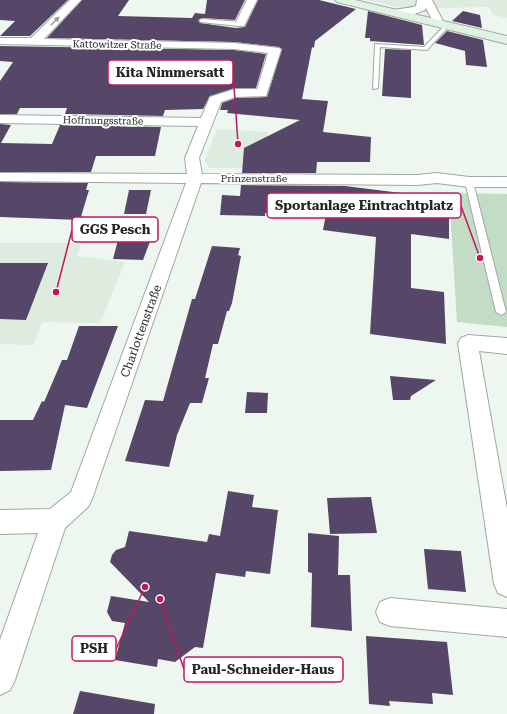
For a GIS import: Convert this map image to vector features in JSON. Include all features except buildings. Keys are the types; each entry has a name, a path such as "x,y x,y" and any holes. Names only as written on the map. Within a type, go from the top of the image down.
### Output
{"street":[{"path":"34,42 76,0"},
{"path":"240,24 252,0"},
{"path":"341,0 507,40"},
{"path":"392,12 415,11 421,8 422,0"},
{"path":"427,0 443,24"},
{"name":"Kattowitzer Straße","path":"0,41 234,46"},
{"name":"Charlottenstraße","path":"0,680 55,521 80,499 195,178 192,158 215,100 235,93 262,93 275,50 234,46"},
{"name":"Hoffnungsstraße","path":"0,119 206,122"},
{"name":"Prinzenstraße","path":"0,177 338,180 417,180 436,178 469,182 507,182"},
{"path":"507,346 468,343 507,584"},
{"path":"0,522 55,521"},
{"path":"390,612 507,623"}],"lane":[{"path":"202,21 240,24"},
{"path":"375,88 377,45 425,49 443,24"},
{"path":"469,182 501,312"}],"shaded area":[{"path":"366,0 507,0 507,18 493,15 489,7 438,8 442,17"},
{"path":"217,129 268,132 262,155 262,168 210,168 204,161"},
{"path":"0,243 81,243 77,256 125,262 100,323 42,322 33,345 0,344"}],"green space":[{"path":"449,193 507,194 507,327 457,322"}],"place":[{"name":"Kita Nimmersatt","path":"238,144"},
{"name":"Sportanlage Eintrachtplatz","path":"480,258"},
{"name":"GGS Pesch","path":"56,292"},
{"name":"PSH","path":"145,587"},
{"name":"Paul-Schneider-Haus","path":"160,599"}]}
